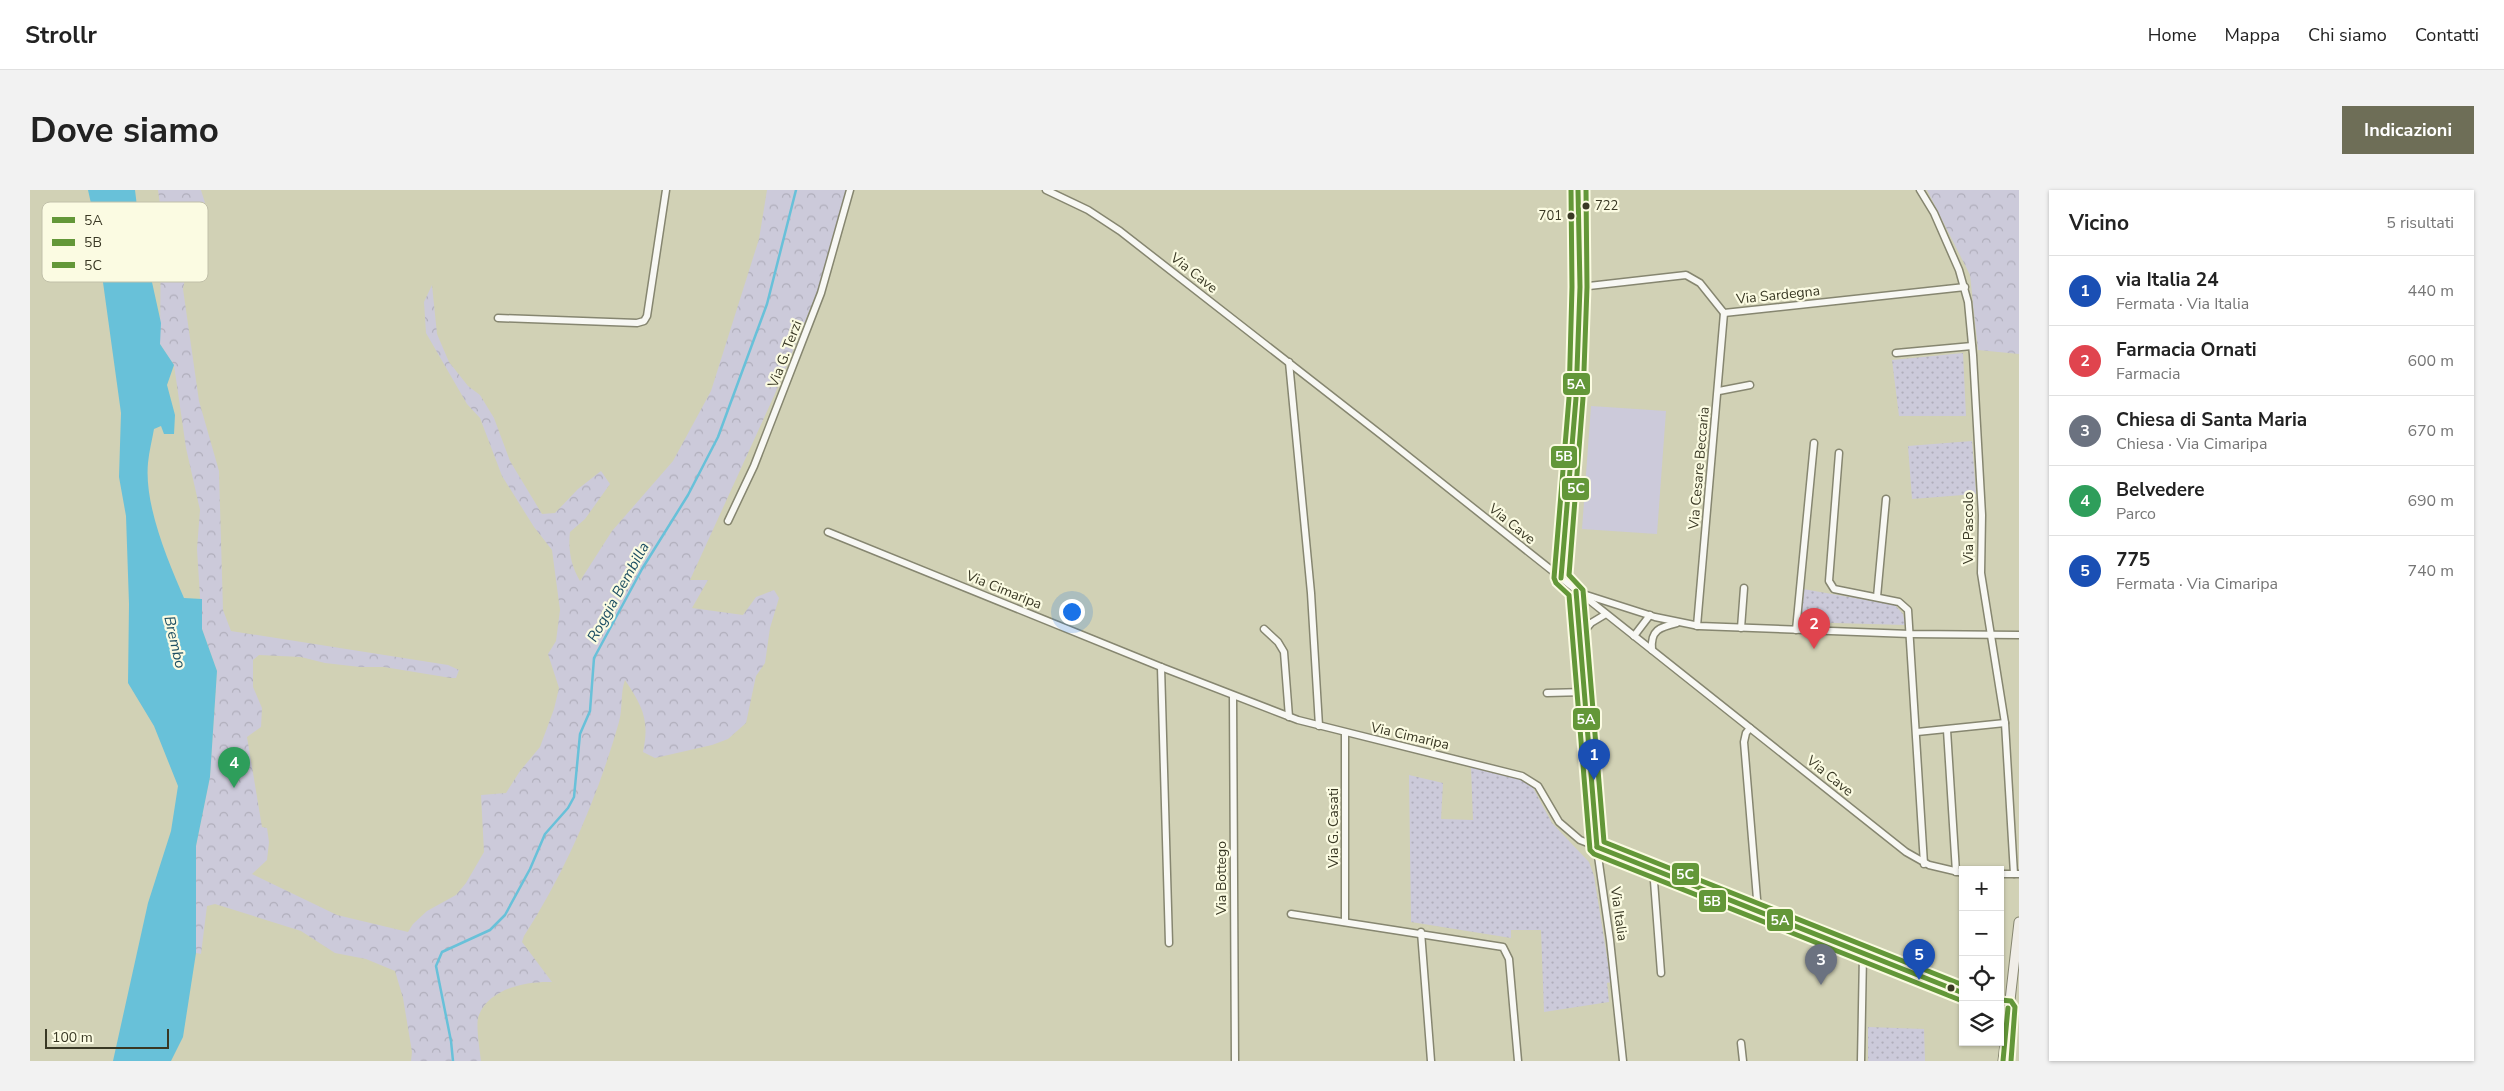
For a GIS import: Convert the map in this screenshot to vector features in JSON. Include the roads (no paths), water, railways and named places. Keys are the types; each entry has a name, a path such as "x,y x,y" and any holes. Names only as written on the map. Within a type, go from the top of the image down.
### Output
{"street":[{"path":"498,318 637,324 644,321 647,316 666,190"},
{"name":"Via G. Terzi","path":"728,521 754,466 818,302 850,190"},
{"name":"Via Cave","path":"1046,190 1088,210 1115,227 1289,362 1896,845 1924,864 1959,873"},
{"path":"1561,578 1576,398 1580,287 1578,190"},
{"name":"Via Pascolo","path":"1920,190 1936,217 1965,288 1972,346 1982,515 1981,573 2005,724 2017,874"},
{"name":"Via Sardegna","path":"1580,287 1686,275 1700,283 1724,313 1965,288"},
{"name":"Via Cesare Beccaria","path":"1697,626 1724,313"},
{"path":"1896,353 1972,346"},
{"path":"1289,362 1311,593 1319,726"},
{"path":"1718,391 1750,385"},
{"path":"1796,630 1814,442"},
{"path":"1839,453 1829,584 1834,589 1899,602 1906,606 1910,634 1917,732 1924,864"},
{"path":"1877,597 1886,499"},
{"name":"Via Cimaripa","path":"828,532 1289,717 1345,733 1525,777 1540,788 1564,829 1576,838 1863,955 1959,991"},
{"path":"1741,628 1744,588"},
{"path":"1578,592 1650,615 1697,626 1910,634 2019,634"},
{"name":"Via Italia","path":"1578,592 1597,847 1610,940 1623,1061"},
{"path":"1580,636 1591,623 1606,614"},
{"path":"1634,636 1650,615"},
{"path":"1652,650 1651,639 1654,632 1679,622"},
{"path":"1264,629 1277,640 1284,652 1289,717"},
{"path":"1161,667 1169,943"},
{"path":"1546,693 1585,692"},
{"name":"Via Bottego","path":"1233,696 1235,1061"},
{"path":"1917,732 2005,724"},
{"path":"1750,728 1746,733 1744,742 1758,911"},
{"path":"1947,730 1959,873"},
{"name":"Via G. Casati","path":"1345,733 1346,922"},
{"path":"1653,868 1661,973"},
{"path":"2004,874 2017,874"},
{"path":"1291,914 1495,944 1506,951 1509,959 1518,1061"},
{"path":"2004,1008 2019,922"},
{"path":"1421,932 1431,1061"},
{"path":"1861,1061 1863,955"},
{"path":"1741,1043 1743,1061"},
{"path":"2003,1046 2003,1061"}],"water":[{"path":"88,190 135,190 136,202 91,202"},
{"name":"Brembo","path":"103,282 152,282 161,323 160,344 174,365 167,385 175,415 174,434 164,434 161,426 154,429 148,463 150,497 158,532 184,598 202,599 202,629 217,671 210,777 196,846 196,953 183,1037 171,1061 113,1061 148,903 171,831 178,786 154,726 128,683 129,604 126,516 119,477 121,413"}],"waterway":[{"name":"Roggia Bembilla","path":"453,1061 451,1041 436,966 442,952 490,930 505,915 530,869 545,834 568,808 574,797 580,734 590,711 594,658 642,569 688,495 718,437 767,304 796,190"}],"place":[{"name":"722","path":"1586,206"},
{"name":"701","path":"1571,216"},
{"name":"Farmacia Ornati","path":"1814,649"},
{"name":"via Italia 24","path":"1594,780"},
{"name":"Belvedere","path":"234,788"},
{"name":"775","path":"1919,980"},
{"name":"Chiesa di Santa Maria","path":"1821,985"}]}
